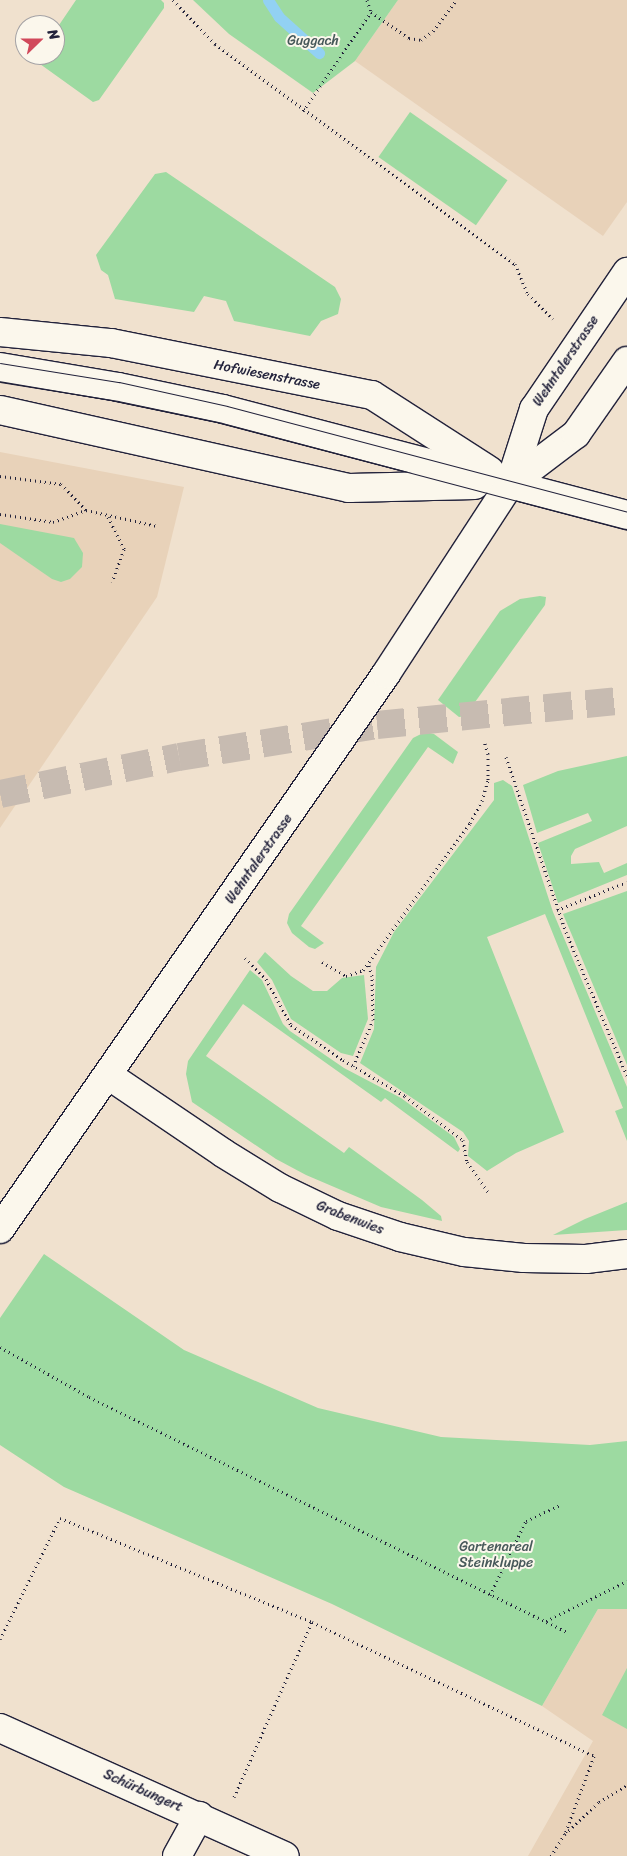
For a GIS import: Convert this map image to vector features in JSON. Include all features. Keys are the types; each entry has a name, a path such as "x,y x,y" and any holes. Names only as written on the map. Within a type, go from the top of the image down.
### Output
{"street":[{"name":"Wehntalerstrasse","path":"0,1228 364,708 510,484 534,408 627,272"},
{"name":"Hofwiesenstrasse","path":"0,332 111,343 372,395 510,484"},
{"name":"Wehntalerstrasse","path":"510,484 576,434 627,361"},
{"name":"Hofwiesenstrasse","path":"0,368 118,386 223,409 627,516"},
{"name":"Hofwiesenstrasse","path":"0,410 348,488 510,484"},
{"name":"Grabenwies","path":"108,1075 264,1178 347,1219 400,1237 469,1252 586,1259 627,1254"},
{"name":"Schürbungert","path":"0,1728 200,1816 285,1856"},
{"path":"177,1856 200,1816"}],"path":[{"path":"172,0 215,44 303,111 515,264 528,294 553,319"},
{"path":"366,0 371,12 409,38 421,40 433,31 456,0"},
{"path":"303,111 371,12"},
{"path":"0,476 61,484 86,510 157,526"},
{"path":"0,514 53,522 86,510"},
{"path":"108,516 124,549 112,582"},
{"path":"322,962 346,976 362,970 470,823 482,801 488,780 488,754 484,741"},
{"path":"506,756 557,910 627,1076"},
{"path":"557,910 627,882"},
{"path":"245,958 266,979 290,1025 353,1066 405,1096 463,1140 467,1162 489,1194"},
{"path":"353,1066 373,1020 372,976 368,962"},
{"path":"0,1347 23,1363 98,1401 567,1632"},
{"path":"490,1595 526,1521 561,1505"},
{"path":"0,1639 60,1518 312,1622 594,1756 565,1834 551,1856"},
{"path":"545,1622 627,1581"},
{"path":"232,1800 312,1622"},
{"path":"565,1834 599,1802 627,1785"}],"shaded area":[{"name":"Guggach","path":"398,0 627,0 627,202 603,236 355,61"},
{"path":"0,452 184,487 157,597 0,828"},
{"path":"598,1609 627,1609 627,1856 528,1856 593,1741 542,1706"}],"green space":[{"path":"76,0 161,0 164,3 164,8 99,100 93,102 41,65 65,65 65,16"},
{"name":"Guggach","path":"193,0 398,0 355,61 313,93 229,34"},
{"path":"410,112 507,180 476,225 378,157"},
{"path":"166,172 335,287 341,299 338,314 321,321 310,336 234,321 226,301 204,296 194,312 115,299 108,275 101,270 96,255 155,174"},
{"path":"0,524 74,538 83,553 82,567 70,579 61,582 52,579 0,543"},
{"path":"546,597 545,605 465,716 459,717 438,700 500,611 520,599"},
{"path":"425,732 434,734 458,752 453,764 428,747 301,926 324,943 315,949 309,947 292,933 287,923 289,914 413,738"},
{"path":"627,756 627,826 575,849 571,856 571,864 599,862 604,873 627,863 627,875 558,903 538,843 592,821 588,813 537,833 523,785 558,771"},
{"path":"503,780 512,786 553,912 627,1087 627,1141 615,1111 623,1108 545,914 487,937 564,1132 516,1153 487,1171 468,1156 469,1141 463,1132 360,1063 374,1029 376,967 394,932 494,800 494,783"},
{"path":"627,891 627,1065 563,914"},
{"path":"265,952 291,976 313,991 327,991 342,978 364,975 368,1019 353,1056 341,1053 291,1019 272,980 257,962"},
{"path":"250,970 262,980 283,1024 290,1031 344,1068 401,1098 454,1137 460,1149 458,1152 385,1098 381,1102 243,1004 206,1056 344,1153 349,1147 422,1200 441,1216 442,1221 381,1207 306,1175 276,1159 192,1102 186,1074 188,1061"},
{"path":"627,1202 627,1230 553,1235 585,1219"},
{"name":"Gartenareal Steinkluppe","path":"44,1254 184,1350 318,1408 441,1437 590,1445 627,1441 627,1609 598,1609 542,1706 332,1604 64,1487 0,1445 0,1318"},
{"path":"627,1668 627,1729 602,1715"}],"waterway":[{"path":"268,0 279,17 319,53"}],"tunnel":[{"path":"0,794 179,757 377,725 627,700"}],"tram line":[{"path":"0,363 119,382 227,406 627,512"},
{"path":"0,382 118,401 222,423 627,530"}]}
